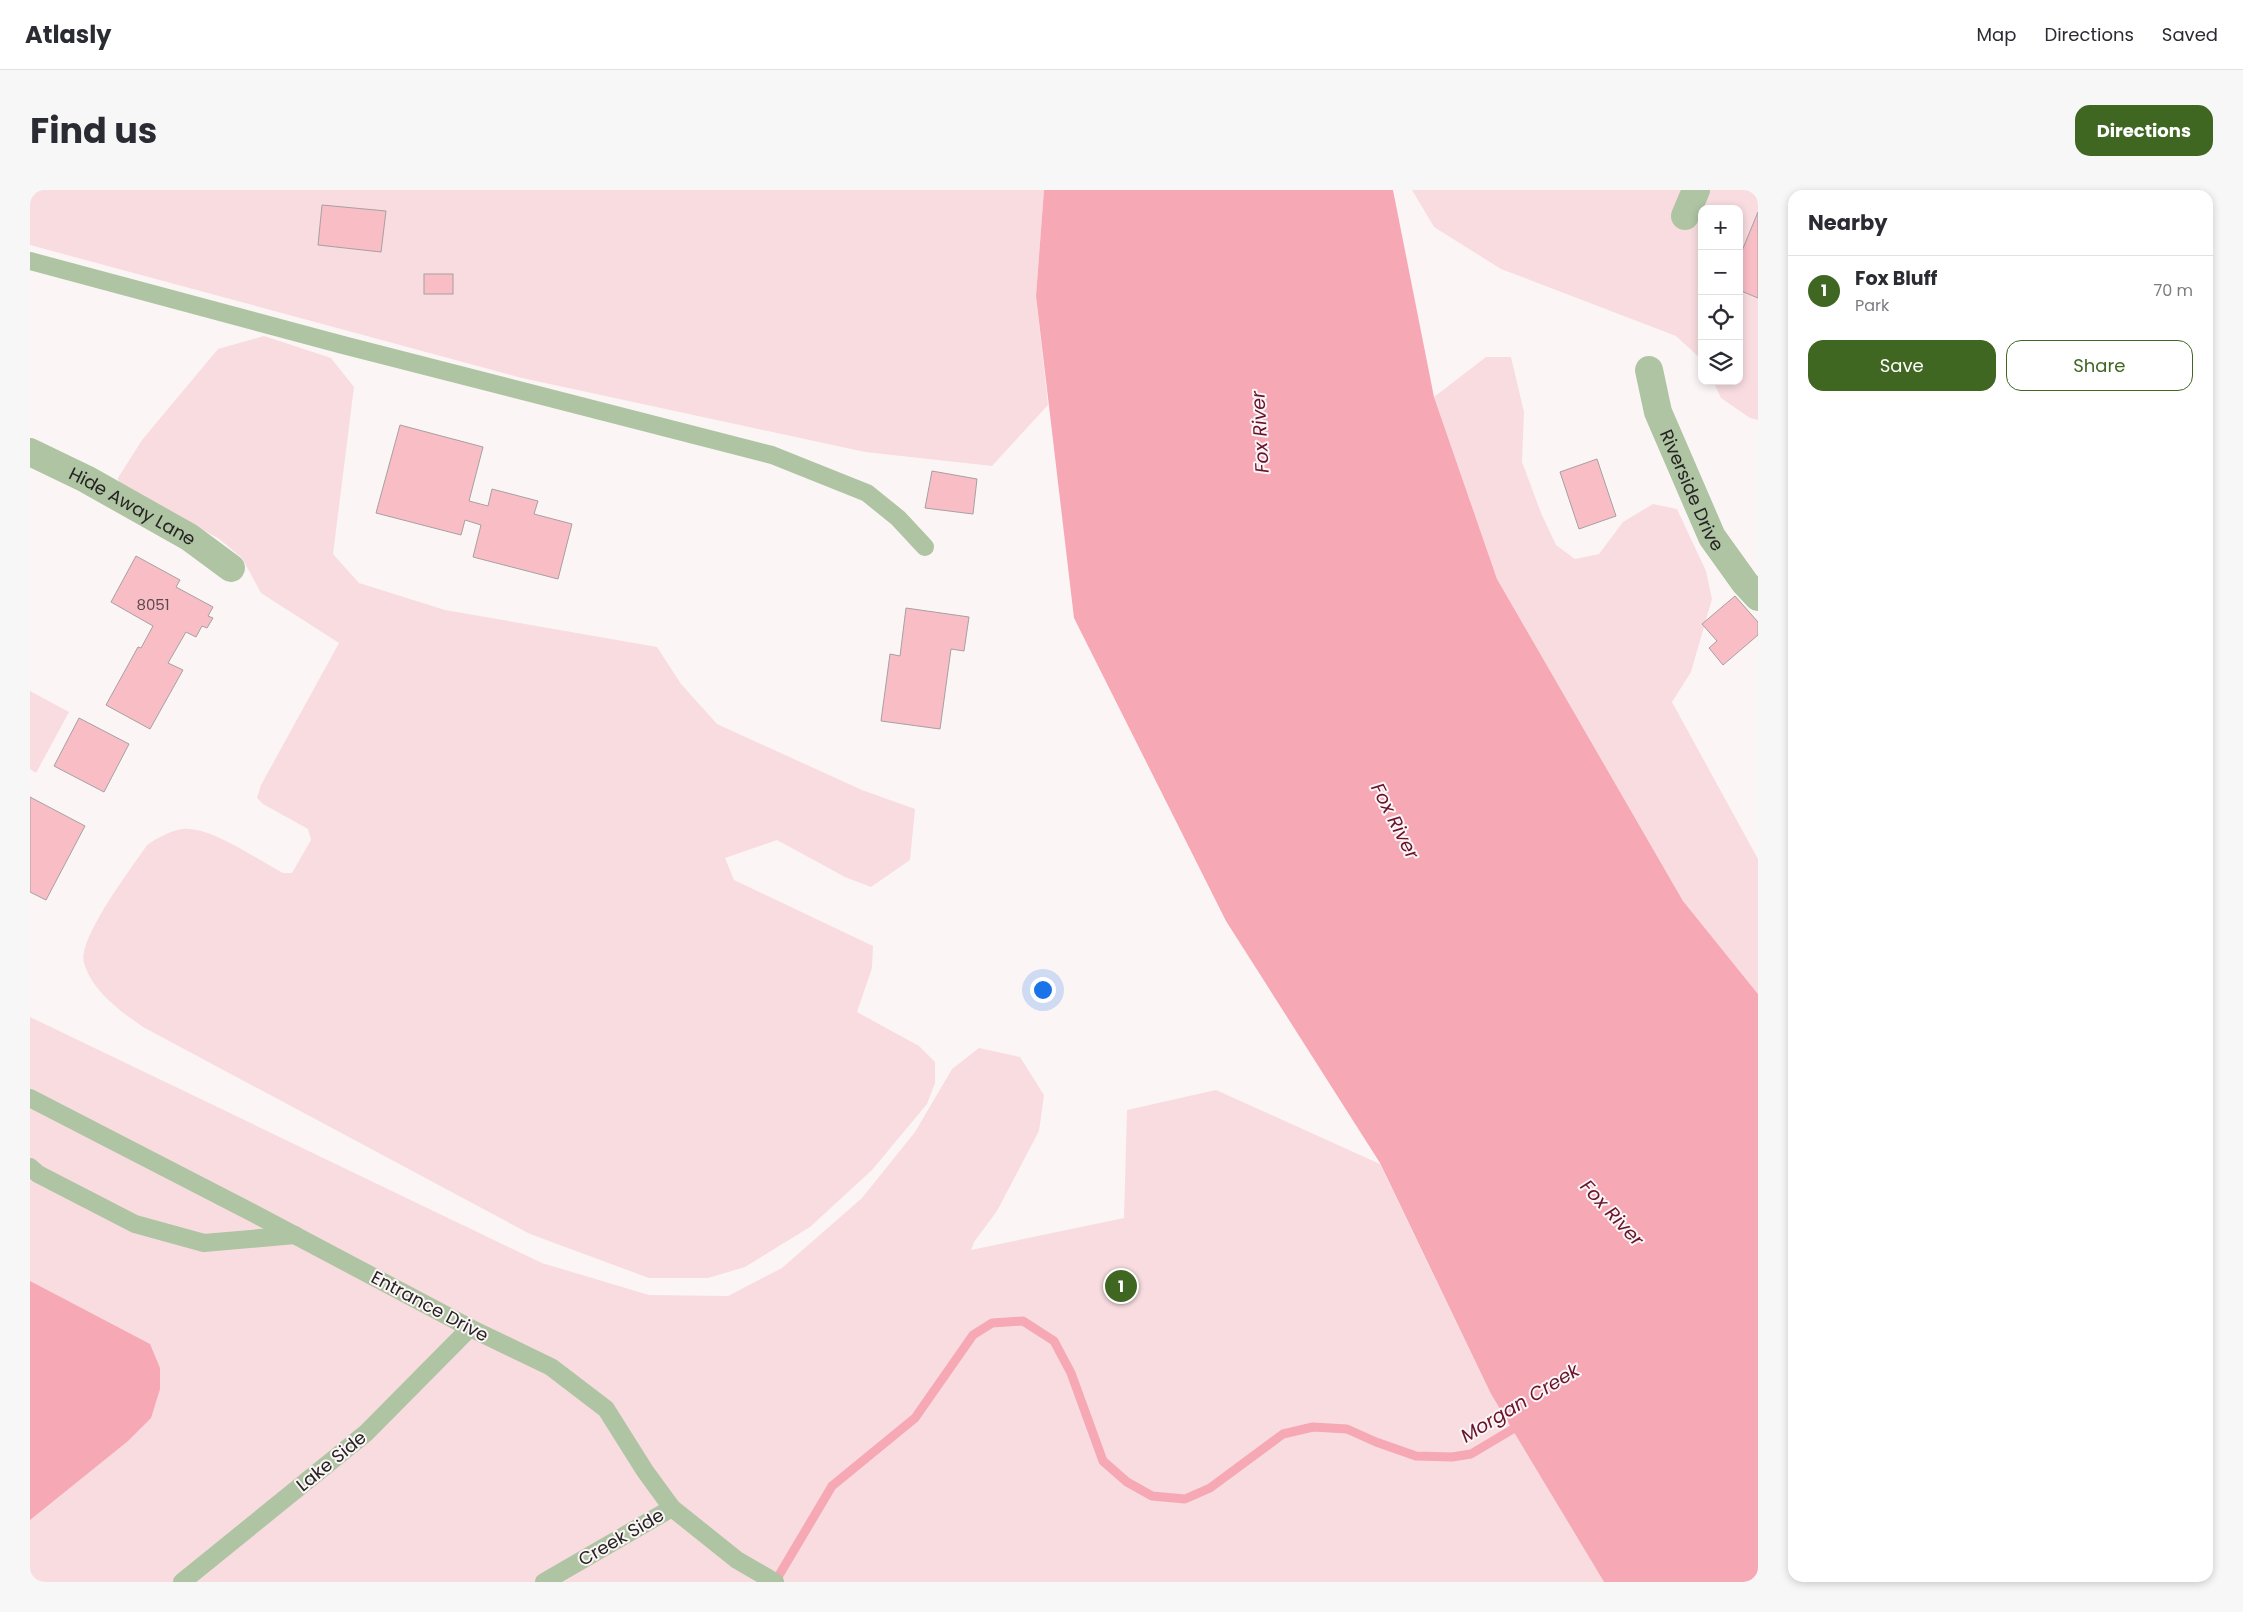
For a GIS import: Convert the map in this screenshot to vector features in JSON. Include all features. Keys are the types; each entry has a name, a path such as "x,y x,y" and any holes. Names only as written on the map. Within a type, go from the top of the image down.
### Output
{"street":[{"path":"1685,216 1696,190"},
{"name":"Riverside Drive","path":"1649,370 1658,412 1712,537 1745,583 1758,597"},
{"name":"Hide Away Lane","path":"30,452 86,480 189,537 231,568"}],"lane":[{"path":"30,261 325,340 772,454 867,494 898,518 925,547"},
{"name":"Entrance Drive","path":"30,1098 470,1328 551,1367 606,1410 645,1471 672,1508 737,1560 775,1582"},
{"path":"30,1168 38,1174 135,1224 204,1243 295,1235"},
{"name":"Lake Side","path":"182,1582 366,1434 470,1328"},
{"name":"Creek Side","path":"544,1582 672,1508"}],"shaded area":[{"path":"30,190 1044,190 1036,296 1048,405 992,466 865,452 522,378 30,245"},
{"path":"1412,190 1758,190 1758,420 1750,418 1721,398 1715,385 1743,385 1743,205 1698,205 1698,356 1676,336 1501,269 1434,227"},
{"path":"264,336 331,358 354,387 333,554 359,583 445,610 657,647 681,684 717,724 862,790 915,809 910,860 871,887 845,877 777,840 725,858 734,880 873,946 872,968 857,1012 919,1046 935,1062 935,1083 927,1104 872,1170 810,1227 745,1267 708,1278 649,1278 530,1234 143,1027 100,992 88,973 84,963 84,952 97,921 147,845 155,840 168,833 182,829 206,832 283,873 292,873 311,840 308,829 263,804 257,798 261,785 339,643 261,593 242,558 218,538 120,487 118,478 142,440 218,349"},
{"path":"1486,357 1511,357 1524,412 1522,462 1541,513 1556,545 1575,559 1599,554 1623,522 1653,504 1677,509 1706,571 1712,599 1691,672 1672,702 1758,859 1758,994 1683,901 1497,579 1434,397"},
{"path":"30,691 69,712 36,773 30,769"},
{"path":"30,1017 542,1263 649,1295 728,1296 782,1268 862,1198 915,1132 952,1069 979,1048 1020,1057 1044,1095 1039,1131 997,1211 974,1242 971,1250 1124,1218 1127,1110 1216,1090 1380,1164 1491,1394 1604,1582 30,1582"}],"water":[{"name":"Fox River","path":"1044,190 1393,190 1434,397 1497,579 1683,901 1758,994 1758,1582 1604,1582 1491,1394 1380,1163 1226,921 1074,618 1036,296"},
{"path":"30,1281 150,1344 160,1368 160,1389 151,1418 128,1441 30,1520"}],"building":[{"path":"322,205 386,211 381,252 318,245"},
{"path":"1758,212 1758,298 1743,292 1743,248"},
{"path":"424,274 453,274 453,294 424,294"},
{"path":"400,425 483,447 469,501 488,506 492,489 538,501 534,514 572,524 558,579 473,557 481,525 465,520 461,535 376,513"},
{"path":"1597,459 1616,516 1579,529 1560,472"},
{"path":"932,471 977,479 973,514 925,508"},
{"path":"136,556 180,580 176,587 213,607 208,616 213,618 207,628 202,626 196,637 186,632 168,663 183,670 150,729 106,705 138,647 141,648 153,626 111,602"},
{"path":"1735,596 1758,622 1758,635 1723,665 1709,648 1717,641 1702,624"},
{"path":"906,608 969,617 964,651 951,649 940,729 881,721 890,654 900,656"},
{"path":"79,718 129,744 104,792 54,766"},
{"path":"30,797 85,826 46,900 30,892"}],"waterway":[{"name":"Morgan Creek","path":"775,1582 832,1486 915,1418 973,1335 992,1323 1023,1321 1054,1341 1071,1373 1103,1461 1127,1482 1152,1496 1185,1499 1210,1488 1283,1434 1313,1427 1347,1429 1376,1442 1416,1456 1452,1457 1471,1454 1523,1423"}],"place":[{"name":"Fox Bluff","path":"1121,1286"}]}
